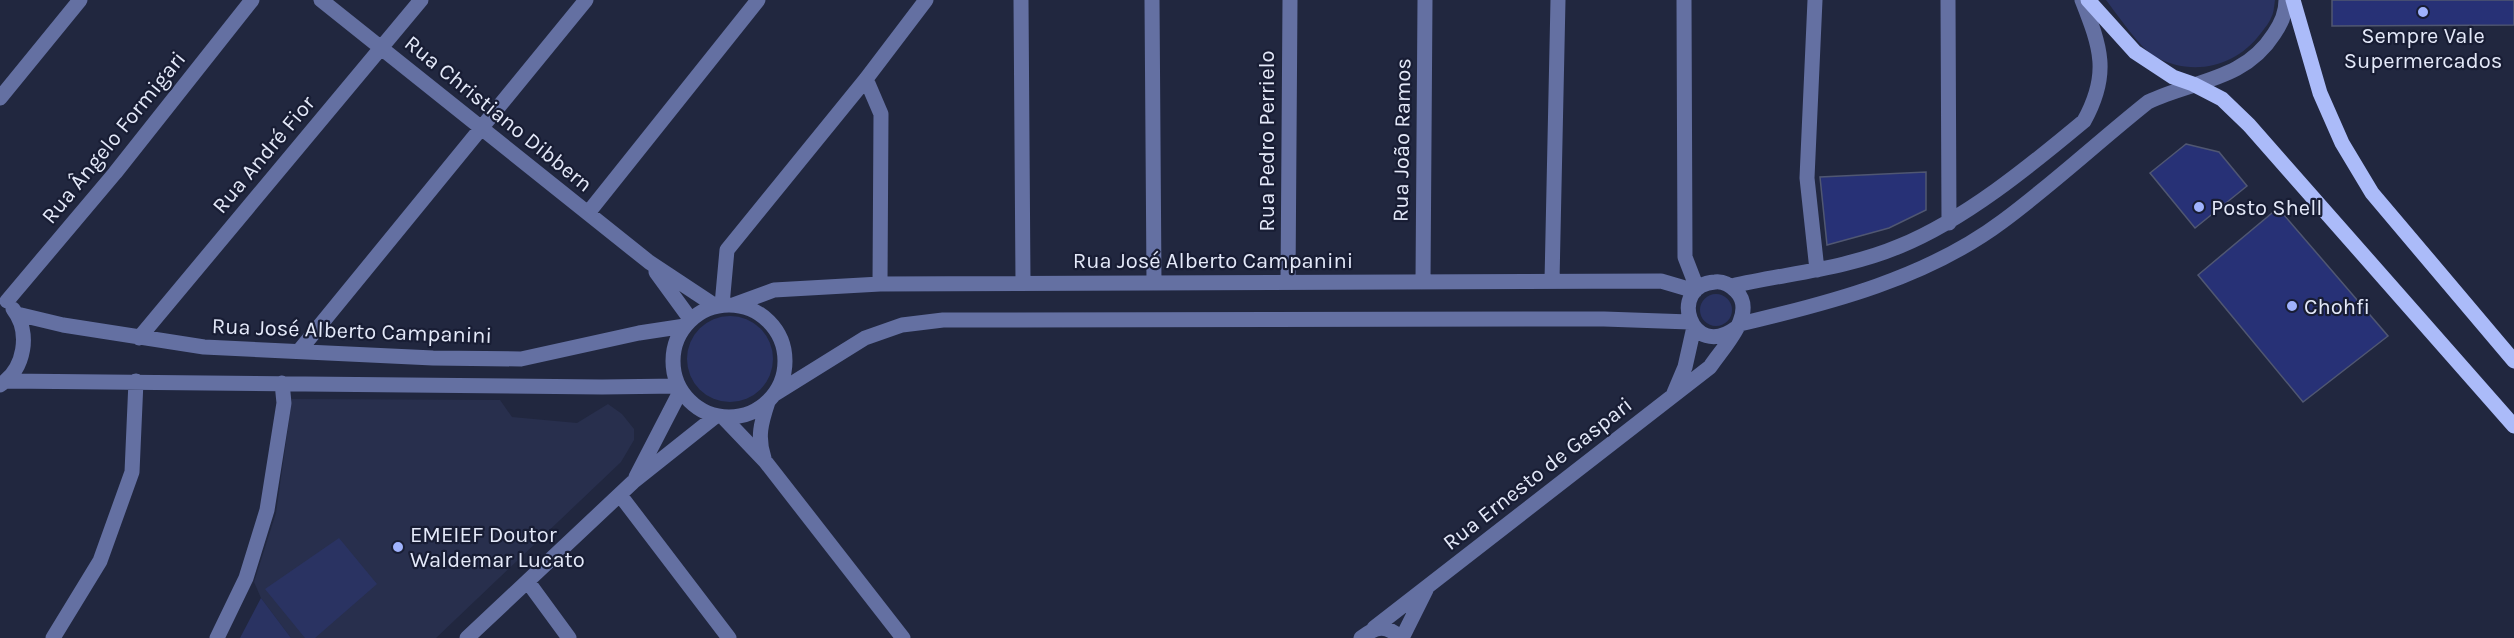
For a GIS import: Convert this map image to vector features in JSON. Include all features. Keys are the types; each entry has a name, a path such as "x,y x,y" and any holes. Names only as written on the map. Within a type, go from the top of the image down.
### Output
{"main road":[{"path":"2088,0 2135,52 2173,77 2193,84 2222,99 2249,125 2514,426"},
{"path":"2293,0 2320,93 2342,143 2372,193 2514,362"}],"street":[{"path":"0,98 80,0"},
{"name":"Rua Ângelo Formigari","path":"3,299 115,172 252,0"},
{"name":"Rua Christiano Dibbern","path":"321,0 649,262 723,305"},
{"name":"Rua André Fior","path":"138,338 422,0"},
{"path":"298,351 586,0"},
{"path":"588,213 758,0"},
{"path":"723,305 727,250 866,79 926,0"},
{"path":"1022,0 1023,283"},
{"path":"1152,0 1154,282"},
{"name":"Rua Pedro Perrielo","path":"1288,282 1290,0"},
{"name":"Rua João Ramos","path":"1423,281 1425,0"},
{"path":"1552,281 1558,0"},
{"path":"1684,0 1685,256 1696,289"},
{"path":"1815,0 1807,178 1817,270"},
{"path":"1948,0 1949,223"},
{"path":"2082,0 2097,38 2101,68 2096,100 2084,122 1949,223 1899,247 1817,270 1732,286 1714,282 1696,289 1689,300 1688,311 1692,325 1703,335 1715,338 1726,335 1738,326 1860,292 1915,272 2002,222 2148,102 2193,84 2219,78 2245,65 2265,48 2279,26 2286,0"},
{"path":"866,79 881,114 880,284"},
{"name":"Rua Christiano Dibbern","path":"649,262 688,323"},
{"name":"Rua José Alberto Campanini","path":"723,305 774,290 880,284 1661,281 1696,289"},
{"path":"1732,286 1743,303 1743,314 1738,326"},
{"path":"3,299 17,314 23,331 23,350 18,367 3,383"},
{"path":"765,461 759,442 760,427 771,398 783,376 786,356 781,337 769,321 753,309 723,305 688,323 675,345 673,366 680,388 696,406 720,417 765,461 903,638"},
{"name":"Rua José Alberto Campanini","path":"17,314 63,325 204,347 521,359 688,323"},
{"path":"467,638 633,483 720,417 739,416 755,411 771,398 866,338 902,325 943,320 1604,319 1692,325"},
{"name":"Rua Ernesto de Gaspari","path":"1673,396 1685,367 1692,325"},
{"name":"Rua Ernesto de Gaspari","path":"1361,638 1710,366 1738,326"},
{"path":"3,383 136,381 680,388"},
{"path":"54,638 100,561 132,472 136,381"},
{"path":"217,638 246,578 267,510 284,403 282,383"},
{"path":"633,483 680,388"},
{"path":"620,495 729,638"},
{"path":"528,582 569,638"},
{"name":"Rua Ernesto de Gaspari","path":"1402,638 1428,585"},
{"path":"1374,628 1389,629 1402,638"}],"shaded area":[{"path":"2106,0 2275,0 2270,20 2250,45 2225,61 2212,66 2197,67 2183,66 2154,56 2142,46"},
{"path":"1716,294 1728,298 1732,310 1728,322 1716,326 1704,322 1700,310 1704,298"},
{"path":"730,316 747,319 761,328 770,342 773,359 770,376 761,390 747,399 730,402 713,399 699,390 690,376 687,359 690,342 699,328 713,319"},
{"name":"EMEIEF Doutor Waldemar Lucato","path":"292,399 500,400 512,417 577,423 608,404 622,414 634,429 634,440 621,462 436,638 291,638 261,598 254,582 276,513"},
{"path":"339,538 377,584 315,638 305,638 265,589"},
{"path":"261,598 291,638 240,638"}],"building":[{"name":"Sempre Vale Supermercados","path":"2332,0 2514,0 2514,25 2332,26"},
{"name":"Posto Shell","path":"2186,144 2219,152 2247,186 2195,228 2150,173"},
{"path":"1926,172 1926,210 1889,228 1827,245 1820,177"},
{"name":"Chohfi","path":"2278,208 2388,336 2303,402 2198,275"}],"place":[{"name":"Sempre Vale Supermercados","path":"2423,12"},
{"name":"Posto Shell","path":"2199,207"},
{"name":"Chohfi","path":"2292,306"},
{"name":"EMEIEF Doutor Waldemar Lucato","path":"398,547"}]}
